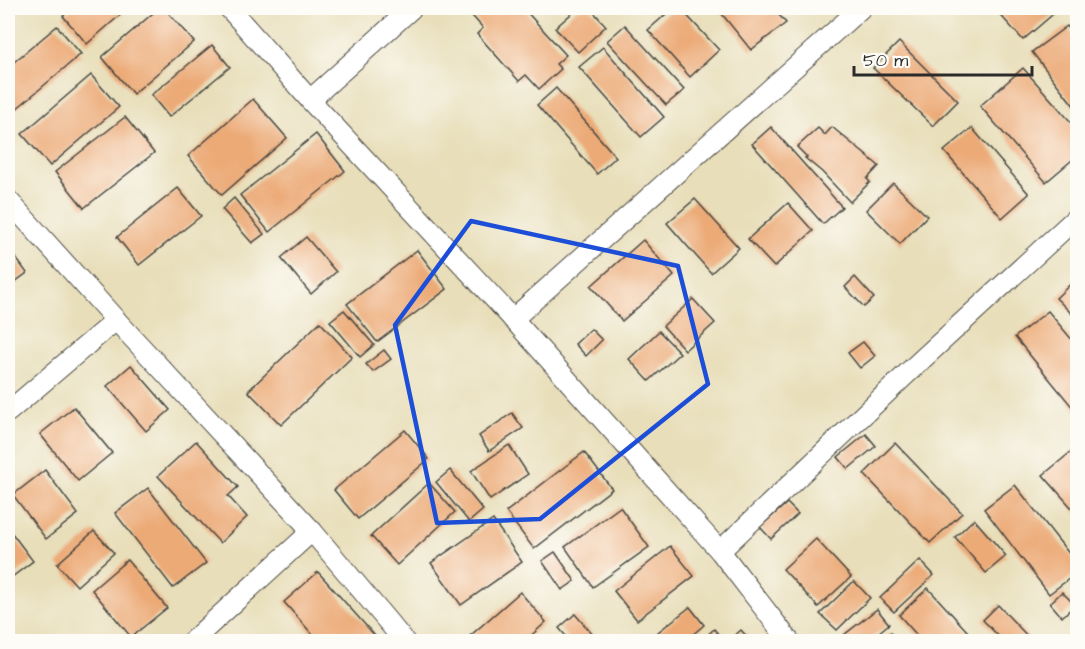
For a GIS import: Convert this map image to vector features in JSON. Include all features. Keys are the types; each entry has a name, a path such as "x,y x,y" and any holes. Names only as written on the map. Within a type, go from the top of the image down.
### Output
{"street":[{"path":"229,8 310,100 513,319 720,551 790,642"},
{"path":"310,100 412,8"},
{"path":"513,319 861,8"},
{"path":"8,200 312,531 405,642"},
{"path":"720,551 1077,216"},
{"path":"8,412 116,320"},
{"path":"191,642 312,531"}],"highlighted area":[{"path":"471,221 678,266 708,384 540,519 437,523 395,325"}],"building":[{"path":"73,8 128,8 87,44 63,16"},
{"path":"159,8 164,8 194,42 133,94 102,57"},
{"path":"465,8 523,8 566,55 556,64 561,69 539,89 526,75 519,81 477,34 483,28"},
{"path":"578,8 590,8 606,26 578,52 555,28"},
{"path":"673,8 680,8 719,50 690,77 648,30"},
{"path":"717,8 773,8 786,23 751,50"},
{"path":"801,8 815,8 807,14"},
{"path":"994,8 1058,8 1059,9 1023,40"},
{"path":"625,25 684,90 666,105 607,41"},
{"path":"57,26 81,54 8,116 8,67"},
{"path":"1067,26 1078,40 1078,111 1032,52"},
{"path":"899,42 958,101 933,126 873,68"},
{"path":"212,45 230,67 169,117 151,95"},
{"path":"603,47 664,117 641,137 579,67"},
{"path":"1023,68 1078,130 1078,155 1046,182 980,106"},
{"path":"91,75 119,107 50,166 22,134"},
{"path":"556,88 616,157 597,174 537,105"},
{"path":"253,99 287,138 222,195 188,156"},
{"path":"125,117 154,153 84,208 55,172"},
{"path":"771,127 842,207 823,224 752,144"},
{"path":"832,127 879,166 867,179 870,182 850,202 822,172 805,158 807,157 797,147 818,128 825,135"},
{"path":"972,128 1029,194 1002,218 944,151"},
{"path":"316,134 345,171 269,232 240,195"},
{"path":"893,183 927,216 900,244 866,210"},
{"path":"178,188 201,216 139,265 117,237"},
{"path":"234,198 264,234 252,243 222,209"},
{"path":"695,199 739,248 711,273 667,223"},
{"path":"788,203 813,231 774,267 748,239"},
{"path":"306,237 336,272 311,294 281,258"},
{"path":"643,240 674,276 622,321 591,286"},
{"path":"8,247 27,273 8,287"},
{"path":"417,250 447,289 377,342 347,304"},
{"path":"855,277 874,298 864,307 845,287"},
{"path":"1078,277 1078,320 1056,298"},
{"path":"693,299 715,323 685,350 663,326"},
{"path":"344,310 374,345 360,357 330,321"},
{"path":"1048,311 1078,347 1078,414 1015,337"},
{"path":"320,322 352,357 281,425 248,391"},
{"path":"591,329 602,340 586,356 575,344"},
{"path":"659,331 680,353 649,381 629,359"},
{"path":"863,342 875,356 860,368 848,353"},
{"path":"384,350 391,359 373,372 366,364"},
{"path":"131,365 170,410 146,431 107,386"},
{"path":"74,407 112,453 78,481 40,434"},
{"path":"512,413 523,428 489,451 479,436"},
{"path":"405,430 429,459 358,519 334,490"},
{"path":"866,434 876,446 848,469 838,457"},
{"path":"196,441 238,487 228,496 247,517 220,543 158,476"},
{"path":"895,443 962,513 930,543 864,474"},
{"path":"509,445 528,474 490,500 471,471"},
{"path":"1078,446 1078,515 1043,475"},
{"path":"584,452 612,489 534,549 506,512"},
{"path":"45,470 78,514 46,539 13,495"},
{"path":"450,470 483,510 469,522 436,482"},
{"path":"429,483 455,512 397,565 371,536"},
{"path":"1015,485 1078,565 1078,572 1049,594 984,509"},
{"path":"148,488 206,563 173,588 115,513"},
{"path":"787,503 798,514 771,539 760,527"},
{"path":"620,507 649,547 593,587 565,547"},
{"path":"974,519 1006,556 986,573 955,537"},
{"path":"493,520 522,562 461,605 431,563"},
{"path":"8,528 33,561 8,580"},
{"path":"94,531 114,553 77,586 57,564"},
{"path":"816,539 851,577 818,607 783,569"},
{"path":"670,546 694,576 637,620 614,591"},
{"path":"555,552 575,581 562,590 542,561"},
{"path":"127,560 167,608 131,637 92,590"},
{"path":"920,560 934,575 894,612 880,598"},
{"path":"318,572 376,637 372,642 319,642 284,602"},
{"path":"854,581 870,598 837,630 820,614"},
{"path":"928,588 977,642 923,642 899,615"},
{"path":"520,592 546,622 524,642 463,642"},
{"path":"1062,592 1075,605 1062,617 1050,603"},
{"path":"998,605 1033,642 1004,642 983,620"},
{"path":"690,607 704,625 684,642 666,642 658,632"},
{"path":"877,609 889,624 867,642 849,642 844,635"},
{"path":"575,614 599,642 571,642 559,628"},
{"path":"714,629 725,642 700,642"},
{"path":"741,630 752,642 727,642"},
{"path":"891,632 898,642 878,642"}]}
